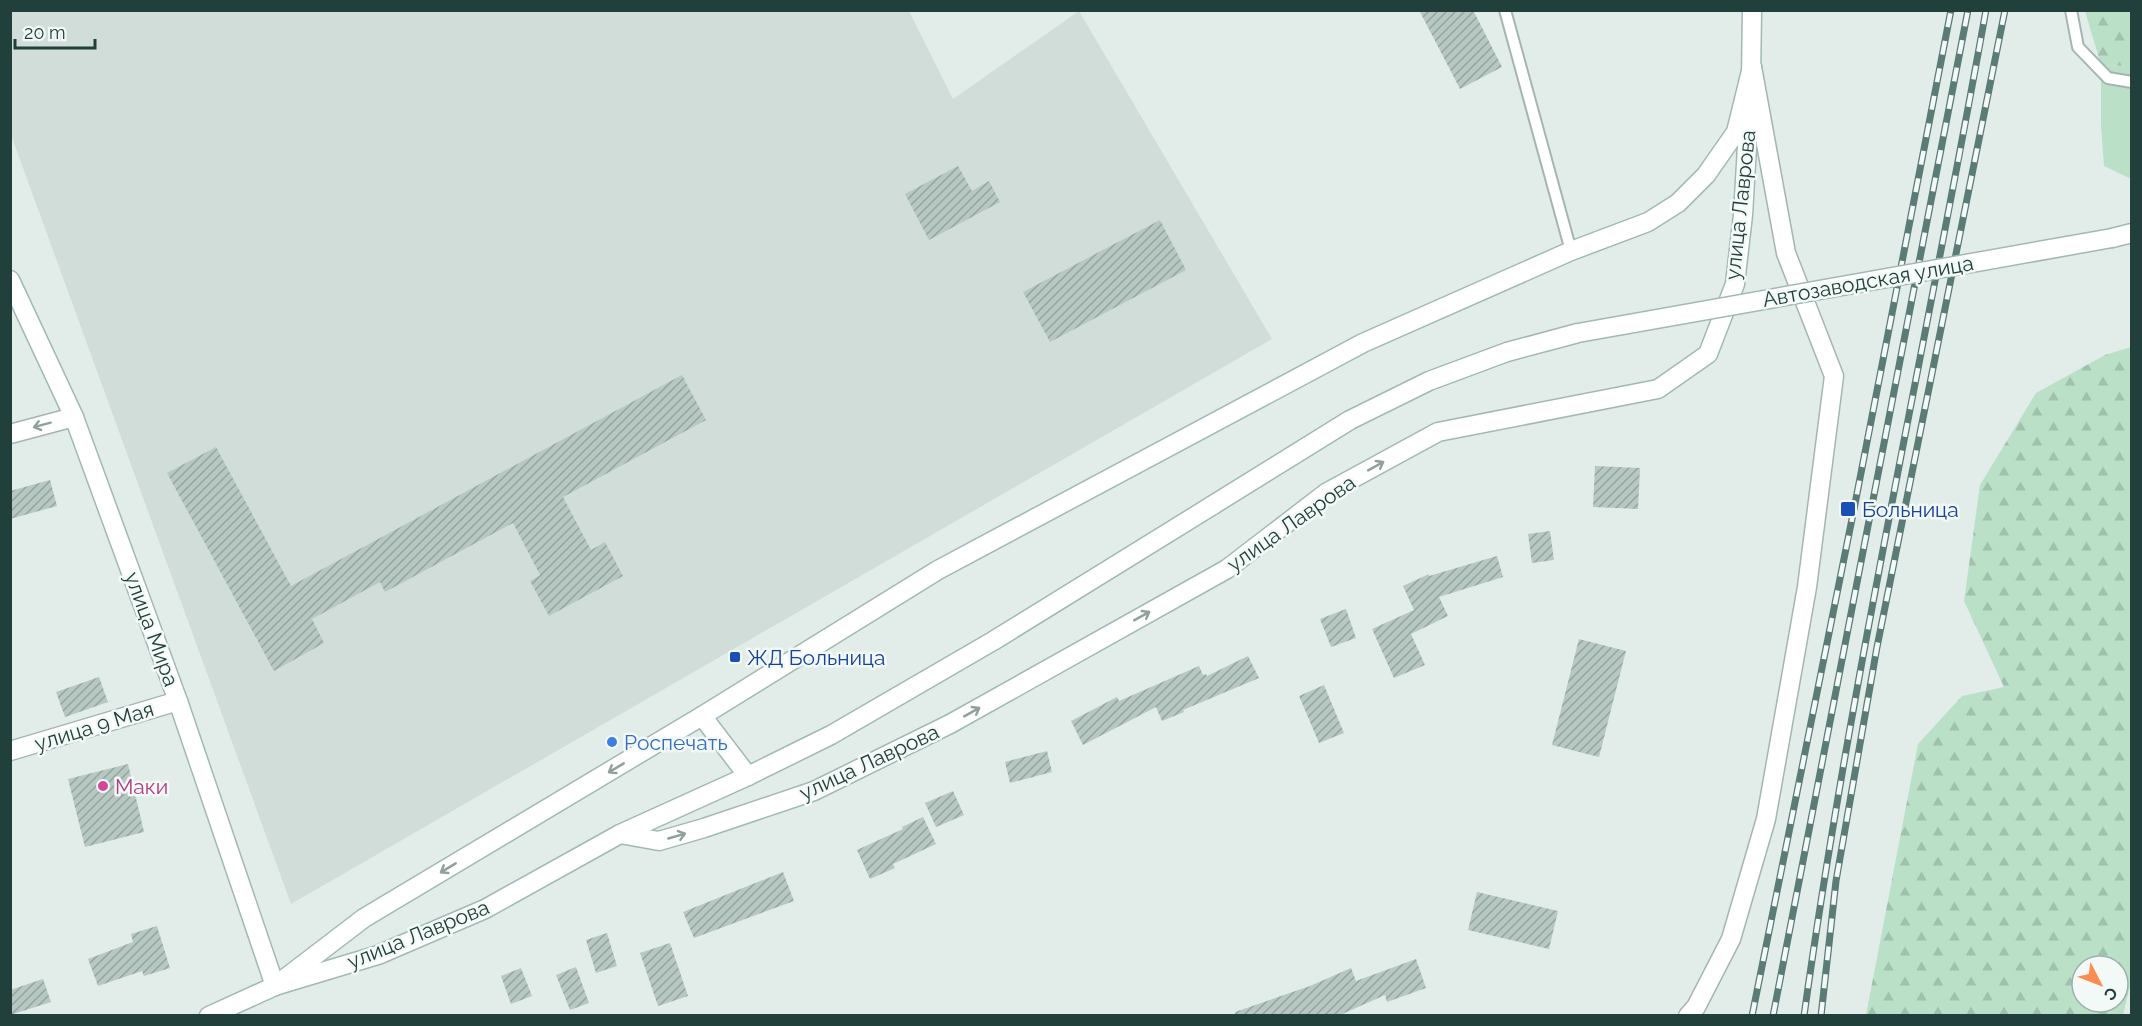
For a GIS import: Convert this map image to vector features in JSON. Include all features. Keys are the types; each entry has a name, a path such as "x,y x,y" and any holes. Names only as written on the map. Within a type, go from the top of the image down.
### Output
{"main road":[{"path":"1688,1016 1731,939 1766,819 1807,587 1834,375 1786,253 1752,67 1752,10"},
{"path":"275,986 364,918 702,716 938,570 1352,348 1571,251 1648,222 1678,203 1706,175 1736,132 1752,67"},
{"name":"улица Лаврова","path":"620,834 659,841 814,791 940,729 1227,569 1326,493 1438,432 1658,388 1708,354 1735,284 1743,215 1752,67"},
{"name":"Автозаводская улица","path":"1213,504 1350,420 1429,381 1508,352 1578,333 2132,233"},
{"name":"улица Мира","path":"10,280 74,417 178,701 275,986"},
{"path":"10,434 74,417"},
{"name":"улица Лаврова","path":"209,1016 275,986 378,955 485,909 620,834 748,777 831,735 973,652 1213,504"},
{"name":"улица 9 Мая","path":"10,751 178,701"},
{"path":"702,716 748,777"}],"lane":[{"path":"1505,10 1571,251"},
{"path":"2071,10 2078,47 2108,78 2132,82"}],"shaded area":[{"path":"11,11 909,11 953,99 1079,11 1272,339 291,904 11,135"}],"green space":[{"path":"2085,11 2131,11 2131,66 2101,65"},
{"path":"2101,65 2131,66 2131,179 2104,166"},
{"path":"2131,347 2132,978 2130,986 2130,954 2070,954 2070,1014 2123,1015 1866,1015 1918,744 1962,696 2004,687 1964,601 1980,485 2036,393 2105,355"}],"building":[{"path":"1419,10 1473,10 1502,67 1460,89"},
{"path":"958,166 972,191 989,181 1000,202 929,240 905,194"},
{"path":"1160,220 1186,270 1050,342 1023,292"},
{"path":"682,375 706,420 563,497 591,550 605,542 623,576 549,616 530,581 540,575 513,523 385,592 380,582 312,619 324,643 274,671 167,473 216,447 291,586"},
{"path":"1595,466 1640,468 1638,509 1593,507"},
{"path":"50,480 57,506 10,519 10,491"},
{"path":"1550,531 1554,560 1532,563 1528,534"},
{"path":"1497,556 1503,577 1439,597 1448,616 1411,634 1425,665 1394,678 1372,629 1414,610 1403,586 1429,574 1429,576"},
{"path":"1346,609 1356,638 1331,647 1320,619"},
{"path":"1579,639 1626,651 1599,757 1552,745"},
{"path":"1248,656 1259,678 1162,721 1156,707 1083,745 1071,721 1117,697 1119,701 1199,666 1203,675 1207,676"},
{"path":"99,677 108,702 65,717 56,692"},
{"path":"1324,685 1344,733 1319,743 1299,696"},
{"path":"1047,751 1052,772 1010,783 1005,762"},
{"path":"128,764 144,832 85,847 68,779"},
{"path":"953,791 964,815 936,827 925,803"},
{"path":"923,817 936,844 893,864 895,868 870,879 857,850"},
{"path":"783,872 794,901 694,938 683,912"},
{"path":"1477,892 1558,911 1549,949 1468,930"},
{"path":"157,926 170,968 144,976 142,971 98,986 88,959 133,942 131,934"},
{"path":"607,933 617,966 596,973 586,940"},
{"path":"670,943 688,996 658,1006 640,953"},
{"path":"1416,959 1426,988 1387,1002 1385,995 1338,1016 1235,1016 1235,1012 1310,986 1351,968 1356,981"},
{"path":"576,967 589,1003 570,1010 556,975"},
{"path":"521,968 532,996 511,1004 501,976"},
{"path":"43,979 51,1002 10,1015 10,990"}],"railway":[{"path":"1752,1016 1951,10"},
{"path":"1773,1016 1968,10"},
{"path":"1804,1016 1866,638 1986,10"},
{"path":"1821,1016 1836,881 1877,647 2005,10"}],"place":[{"name":"Больница","path":"1848,509"},
{"name":"ЖД Больница","path":"735,657"},
{"name":"Роспечать","path":"612,742"},
{"name":"Маки","path":"103,786"}]}
